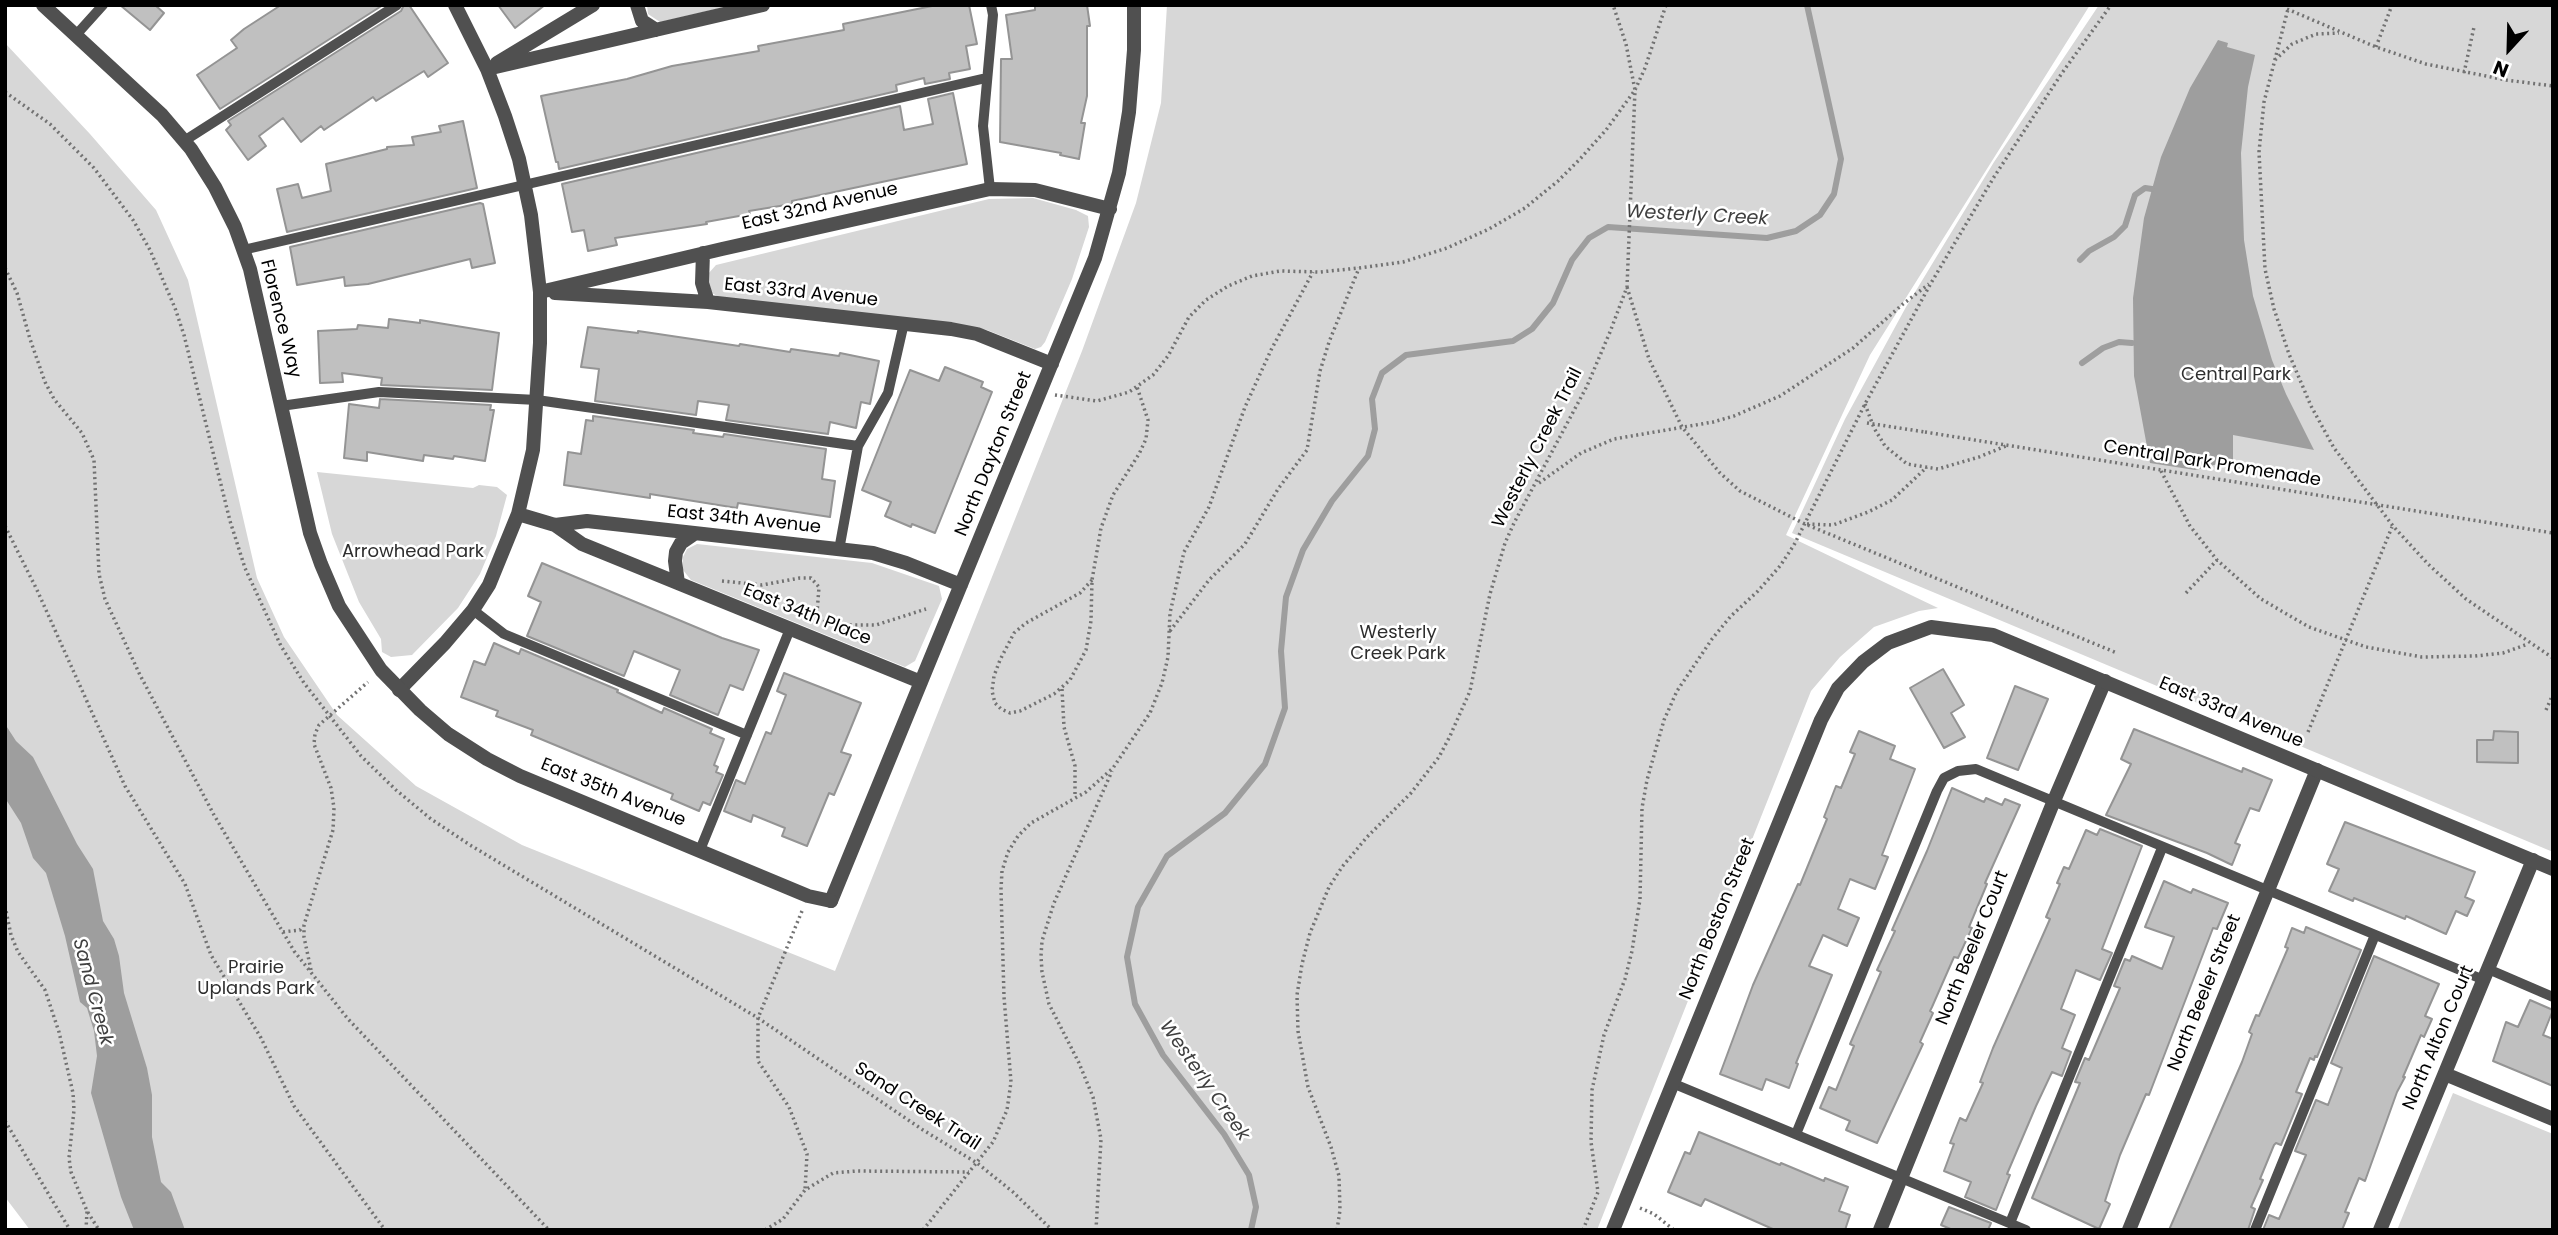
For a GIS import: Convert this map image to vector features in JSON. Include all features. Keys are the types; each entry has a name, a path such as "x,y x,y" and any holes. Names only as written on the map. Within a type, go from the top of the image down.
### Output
{"street":[{"name":"Florence Way","path":"43,5 162,115 184,141 215,187 235,227 250,269 310,533 321,564 339,606 366,650 398,690"},
{"path":"398,690 445,643 473,610 489,585 518,514 533,450 540,342 540,292 531,215 505,116 487,69 455,5"},
{"path":"487,69 593,5"},
{"path":"637,5 642,21 656,30"},
{"path":"487,69 763,5"},
{"name":"North Dayton Street","path":"831,901 1095,258 1110,209 1129,112 1135,50 1134,5"},
{"path":"537,39 568,51"},
{"name":"East 32nd Avenue","path":"540,292 990,189 1035,190 1110,209"},
{"path":"703,253 702,283 708,302"},
{"path":"612,297 632,270"},
{"name":"East 33rd Avenue","path":"540,292 708,302 904,323 977,334 1052,364"},
{"name":"East 34th Avenue","path":"518,514 555,525 587,521 873,554 961,585"},
{"name":"East 34th Place","path":"555,525 582,544 921,682"},
{"path":"678,583 675,570 677,552 681,543 694,534"},
{"name":"East 33rd Avenue","path":"1888,643 1931,627 1993,635 2553,869"},
{"name":"North Boston Street","path":"1615,1227 1821,720 1838,688 1863,662 1888,643"},
{"name":"North Beeler Court","path":"1880,1230 2105,681"},
{"name":"East 35th Avenue","path":"398,690 448,734 486,759 520,776 808,896 831,901"},
{"name":"North Beeler Street","path":"2129,1230 2317,770"},
{"name":"North Alton Court","path":"2380,1230 2533,860"},
{"path":"2445,1074 2553,1119"},
{"path":"1615,1227 1631,1230"}],"lane":[{"path":"76,36 103,5"},
{"path":"184,141 397,5"},
{"path":"990,189 983,126 993,15 991,5"},
{"path":"243,250 986,78"},
{"path":"839,550 858,446 888,393 904,323"},
{"path":"281,406 379,392 537,400 858,446"},
{"path":"473,610 503,634 747,735"},
{"path":"700,850 790,629"},
{"path":"1796,1134 1937,791 1944,778 1958,771 1976,769 2375,935 2553,997"},
{"path":"2010,1223 2162,848"},
{"path":"2255,1230 2375,935"},
{"path":"1672,1083 2026,1230"}],"path":[{"path":"1041,391 1061,397 1097,401 1129,392 1153,375 1168,356 1189,317 1217,293 1252,276 1280,271 1312,272 1403,262 1447,248 1489,229 1525,208 1580,159 1606,130 1635,90 1631,63 1613,5"},
{"name":"Westerly Creek Trail","path":"1337,1230 1340,1210 1339,1176 1332,1147 1308,1087 1298,1031 1297,995 1310,933 1329,887 1342,867 1418,784 1450,736 1470,691 1490,594 1505,544 1592,376 1627,287 1635,90 1666,5"},
{"path":"1583,1230 1598,1192 1591,1142 1592,1090 1604,1035 1625,979 1632,951 1640,899 1642,808 1654,749 1677,691 1693,664 1731,616 1780,566 1805,524 1865,404 1931,283 1994,177 2062,73 2111,5"},
{"path":"2376,47 2392,5"},
{"path":"2553,86 2464,73 2426,64 2342,33 2288,7 2264,102 2259,152 2260,217 2268,282 2289,354 2311,406 2334,448 2392,526 2428,565 2466,599 2553,658"},
{"path":"2464,73 2474,27"},
{"path":"2273,61 2292,44 2316,34 2342,33"},
{"path":"5,268 17,293 45,382 54,399 82,433 94,460 99,574 105,599 140,675 214,815 283,932 348,1019 549,1230"},
{"path":"1169,632 1209,580 1245,544 1278,489 1307,450 1320,371 1359,268"},
{"path":"1096,1230 1101,1139 1093,1097 1049,1004 1042,972 1042,941 1054,903 1113,768 1150,713 1162,683 1168,657 1175,583 1184,551 1209,507 1245,407 1270,350 1312,272"},
{"path":"1536,485 1596,445 1631,434 1734,416 1780,396 1853,348 1931,283"},
{"path":"1627,287 1649,359 1682,427 1720,474 1740,491 1805,524 2117,653"},
{"path":"1092,580 1080,593 1026,622 1014,633 1000,660 992,691 995,703 1001,709 1010,713 1038,704 1062,689 1076,671 1086,650 1091,621 1092,580 1106,512 1146,439 1148,420 1137,387"},
{"path":"1865,404 1874,428 1885,446 1908,464 1938,469 2008,446"},
{"name":"Central Park Promenade","path":"1867,423 2553,533"},
{"path":"1805,524 1833,525 1868,512 1892,500 1927,467"},
{"path":"2161,471 2190,526 2217,560 2261,599 2309,627 2345,642 2394,654 2423,657 2503,653 2530,644"},
{"path":"5,526 37,590 125,786 184,884 211,955 261,1038 294,1106 385,1230"},
{"path":"2308,732 2392,526"},
{"path":"2186,593 2217,560"},
{"path":"721,581 762,585 811,578 819,587 817,613 826,622 834,625 876,625 926,609"},
{"path":"2553,601 2553,610"},
{"path":"312,973 305,945 304,925 333,830 334,808 331,788 314,744 315,734 319,725 368,682"},
{"path":"1062,689 1064,727 1075,766 1075,797"},
{"path":"2546,710 2553,694"},
{"path":"923,1230 993,1142 1007,1110 1011,1082 1004,997 1002,871 1008,852 1031,822 1086,792 1113,768"},
{"path":"5,906 14,944 45,990 59,1032 73,1093 69,1158 71,1172 87,1211 99,1230"},
{"path":"802,911 758,1018 758,1061 789,1107 807,1154 805,1190"},
{"path":"283,932 300,930 304,925"},
{"name":"Sand Creek Trail","path":"758,1018 923,1130 977,1163 1013,1192 1052,1230"},
{"path":"5,1121 70,1230"},
{"path":"765,1230 783,1219 805,1190 833,1173 969,1172"},
{"path":"1598,1192 1609,1197"},
{"path":"1640,1208 1660,1218 1674,1230"},
{"path":"86,1230 87,1211"}],"green space":[{"path":"647,5 733,5 660,22 648,14"},
{"name":"Westerly Creek Park","path":"1167,5 2090,5 1870,355 1786,535 1938,608 1919,611 1874,627 1840,657 1811,691 1597,1230 30,1230 5,1197 5,43 156,210 188,280 257,578 284,637 337,715 416,786 522,845 835,971 1082,351 1136,203 1161,103"},
{"name":"Central Park","path":"2099,5 2553,5 2553,852 1792,533 1845,419 1906,307 1994,162"},
{"path":"1033,198 1088,216 1089,227 1072,279 1045,342 1035,349 987,330 954,324 719,297 712,293 708,284 708,274 716,265 989,199"},
{"name":"Arrowhead Park","path":"317,472 473,488 479,485 497,487 507,495 496,536 480,574 458,608 412,655 391,657 382,652 381,639 359,602 332,534"},
{"path":"697,544 872,563 939,586 942,599 915,661 905,667 691,580 683,570 683,557 687,549"},
{"path":"2453,1093 2553,1134 2553,1230 2397,1230"}],"water":[{"path":"2218,40 2228,43 2227,47 2255,55 2248,87 2241,153 2244,240 2253,296 2272,360 2314,450 2233,435 2233,460 2195,470 2150,463 2134,376 2133,298 2144,218 2161,157 2190,88"},
{"name":"Sand Creek","path":"5,724 16,741 33,757 77,844 93,869 103,921 114,939 124,993 147,1068 152,1095 152,1137 161,1182 171,1192 185,1230 134,1230 121,1197 91,1093 97,1056 94,1031 87,1008 80,1002 65,936 46,873 33,858 21,823 5,798"}],"building":[{"path":"120,5 155,5 164,13 150,30"},
{"path":"281,5 383,5 220,109 197,75 237,48 231,40 244,29"},
{"path":"404,5 409,5 448,63 428,77 424,71 376,101 373,97 324,130 321,126 301,142 283,118 259,136 266,146 248,160 226,130 231,125 228,121 401,11"},
{"path":"498,5 545,5 515,28"},
{"path":"937,5 969,5 977,44 966,46 970,69 949,73 950,79 925,84 924,78 896,85 897,91 559,169 556,162 541,96 627,79 672,66 759,51 758,46 844,30 843,24"},
{"path":"1035,5 1087,5 1090,26 1087,26 1087,96 1081,123 1085,123 1079,159 1000,142 1001,59 1012,59 1006,15 1035,10"},
{"path":"953,93 967,164 792,201 792,204 749,211 750,214 706,222 707,224 615,238 617,245 588,251 584,230 572,232 562,184 900,106 904,130 933,124 928,99"},
{"path":"463,121 477,188 287,232 277,189 298,184 302,198 331,191 326,164 387,147 414,145 412,137 441,132 439,126"},
{"path":"483,204 495,263 472,268 470,259 368,284 345,286 344,277 297,285 290,247"},
{"path":"389,319 420,323 420,320 499,333 492,390 381,385 382,378 342,373 343,382 320,383 318,331 357,329 358,325 388,328"},
{"path":"588,327 638,331 790,352 791,349 839,356 840,353 879,361 870,404 861,402 856,428 830,422 828,434 726,420 729,405 698,401 696,415 595,401 599,369 581,367"},
{"path":"945,367 983,382 981,387 992,392 935,533 885,516 891,502 862,490 910,370 939,381"},
{"path":"380,399 491,405 490,410 494,410 485,461 424,455 423,461 367,452 367,461 344,458 349,404 379,408"},
{"path":"593,416 694,430 693,433 723,437 724,434 826,449 822,479 835,481 830,517 738,503 737,508 650,494 650,498 564,485 568,452 581,454 586,420 593,421"},
{"path":"542,563 722,638 759,650 743,690 730,685 718,715 670,695 680,670 634,651 624,676 527,636 541,602 528,596"},
{"path":"494,643 519,654 521,649 618,690 617,692 662,713 664,708 712,729 710,733 724,739 714,765 718,767 716,772 723,775 710,805 703,802 699,811 671,799 673,794 531,735 533,730 496,716 498,711 461,697 474,661 485,665"},
{"path":"1943,669 1964,705 1951,713 1965,737 1944,748 1910,688"},
{"path":"784,673 861,703 841,752 851,755 834,795 829,793 807,846 782,836 785,828 753,815 751,822 724,811 736,780 745,784 766,732 771,734 786,695 777,691"},
{"path":"2015,686 2048,699 2018,770 1987,758"},
{"path":"2134,729 2242,772 2243,768 2272,780 2259,811 2250,808 2235,843 2240,845 2232,865 2106,815 2131,764 2121,759"},
{"path":"1859,731 1895,746 1890,759 1915,769 1882,855 1888,857 1875,889 1850,879 1838,909 1859,918 1847,946 1823,935 1809,966 1832,975 1796,1063 1798,1064 1789,1088 1766,1079 1762,1090 1720,1074 1753,985 1798,884 1800,885 1827,819 1824,817 1836,786 1841,788 1855,754 1850,752"},
{"path":"2494,731 2518,732 2518,763 2477,762 2477,740 2493,740"},
{"path":"1952,788 1984,802 1986,798 2002,805 2005,799 2020,805 1985,883 1987,884 1969,927 1972,928 1958,958 1954,957 1930,1011 1933,1013 1920,1042 1923,1044 1877,1143 1846,1130 1850,1121 1820,1108 1829,1087 1836,1090 1854,1046 1850,1044 1881,972 1877,970 1895,931 1892,930"},
{"path":"2345,822 2475,872 2465,897 2474,901 2467,916 2456,911 2446,934 2406,916 2405,919 2329,891 2339,869 2327,864"},
{"path":"2100,829 2142,846 2102,949 2112,953 2100,980 2076,970 2061,1009 2075,1015 2062,1048 2071,1052 2062,1076 2052,1072 2007,1174 2010,1175 1996,1210 1965,1197 1971,1182 1944,1171 1954,1144 1950,1143 1960,1118 1966,1121 1983,1083 1980,1082 1993,1048 2050,919 2046,917 2064,867 2069,869 2086,830 2097,835"},
{"path":"2164,881 2191,893 2193,889 2228,903 2217,929 2213,928 2149,1095 2146,1094 2120,1155 2105,1201 2110,1204 2099,1229 2032,1198 2080,1083 2075,1082 2085,1058 2089,1060 2120,988 2114,986 2125,959 2130,961 2132,956 2162,969 2174,937 2145,927"},
{"path":"2306,927 2361,950 2317,1057 2315,1056 2314,1060 2310,1058 2296,1092 2302,1094 2281,1145 2274,1145 2260,1179 2263,1180 2251,1207 2255,1209 2248,1230 2169,1230 2242,1062 2252,1034 2249,1032 2256,1015 2259,1016 2288,948 2285,947 2292,928 2304,933"},
{"path":"2374,956 2439,984 2425,1016 2432,1019 2424,1037 2421,1035 2403,1077 2365,1181 2359,1178 2345,1212 2349,1213 2342,1230 2263,1230 2269,1215 2279,1219 2306,1155 2295,1151 2316,1100 2328,1105 2342,1068 2331,1063"},
{"path":"2530,1000 2553,1010 2543,1035 2553,1039 2553,1086 2493,1061 2506,1022 2518,1027"},
{"path":"1699,1132 1780,1165 1781,1163 1824,1181 1825,1178 1848,1187 1839,1211 1850,1215 1845,1230 1775,1230 1705,1199 1701,1206 1668,1192 1685,1152 1690,1154"},
{"path":"1949,1207 1991,1223 1988,1230 1953,1230 1941,1225"}],"waterway":[{"name":"Westerly Creek","path":"1251,1230 1256,1207 1249,1175 1224,1134 1163,1055 1135,1004 1127,957 1138,907 1167,856 1225,813 1265,764 1285,708 1281,651 1286,597 1303,550 1332,501 1368,456 1375,429 1372,399 1382,373 1406,355 1513,341 1532,329 1553,303 1572,260 1589,238 1608,227 1767,238 1796,231 1820,215 1834,194 1841,159 1807,5"},
{"path":"2080,260 2089,251 2114,237 2125,226 2135,195 2145,188 2152,189"},
{"path":"2082,363 2103,348 2119,342 2132,343"}],"park label":[{"name":"Prairie Uplands Park","path":"256,978"}]}
